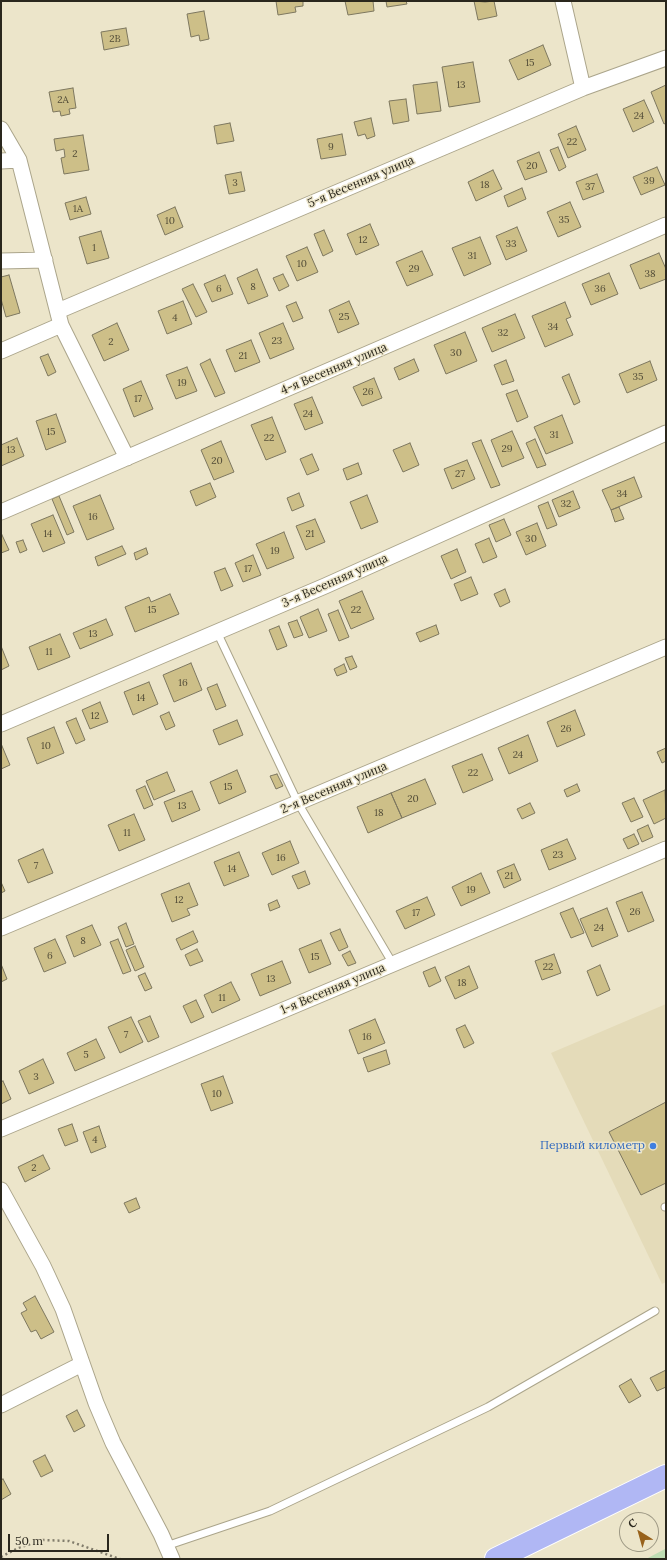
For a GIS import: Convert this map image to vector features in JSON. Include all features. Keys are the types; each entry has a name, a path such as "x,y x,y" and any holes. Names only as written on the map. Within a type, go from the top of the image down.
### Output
{"main road":[{"path":"496,1559 666,1476"}],"street":[{"path":"563,1 583,88"},
{"name":"5-я Весенняя улица","path":"1,351 59,318 583,88 666,58"},
{"path":"1,129 19,160 59,318 127,458"},
{"path":"1,162 19,160"},
{"name":"4-я Весенняя улица","path":"1,512 666,225"},
{"path":"1,261 45,260"},
{"name":"3-я Весенняя улица","path":"1,724 325,586 666,433"},
{"name":"2-я Весенняя улица","path":"1,928 666,647"},
{"name":"1-я Весенняя улица","path":"1,1129 666,849"},
{"path":"1,1190 43,1266 63,1309 78,1348 82,1364 113,1443 169,1552"},
{"path":"1,1196 2,1213 15,1232 43,1266"},
{"path":"1,1405 82,1364"}],"lane":[{"path":"217,632 298,803 393,964"},
{"path":"169,1552 270,1511 488,1407 655,1311"}],"path":[{"path":"1,1557 18,1548 43,1540 69,1541 120,1559"}],"shaded area":[{"path":"666,1004 666,1282 662,1284 551,1053"}],"green space":[{"path":"666,1548 666,1559 646,1559 665,1549"}],"building":[{"path":"276,1 303,1 303,6 295,7 296,12 278,15"},
{"path":"345,1 373,1 374,11 348,15"},
{"path":"386,1 406,1 407,4 387,7"},
{"path":"474,1 494,1 497,16 478,20"},
{"path":"204,11 209,39 200,41 199,35 191,37 187,14"},
{"path":"126,28 129,45 104,50 101,32"},
{"path":"543,45 551,65 518,80 509,60"},
{"path":"473,62 480,102 449,107 442,67"},
{"path":"437,82 441,111 417,114 413,85"},
{"path":"666,85 666,123 664,124 651,92"},
{"path":"73,88 76,108 69,109 70,114 61,116 60,111 53,112 49,92"},
{"path":"406,99 409,121 393,124 389,101"},
{"path":"644,100 654,122 633,132 623,109"},
{"path":"371,118 375,136 367,139 365,134 358,136 354,122"},
{"path":"230,123 234,141 217,144 214,126"},
{"path":"576,126 586,150 568,158 558,134"},
{"path":"342,134 346,155 321,159 317,139"},
{"path":"83,135 89,170 64,174 61,158 65,157 64,149 56,151 54,139"},
{"path":"558,147 566,167 559,171 550,150"},
{"path":"539,152 547,172 525,180 517,161"},
{"path":"657,167 665,185 641,195 633,177"},
{"path":"493,170 502,189 476,201 468,182"},
{"path":"241,172 245,191 229,194 225,175"},
{"path":"597,174 604,192 583,200 576,182"},
{"path":"522,188 526,199 508,207 504,196"},
{"path":"86,197 91,214 70,220 65,203"},
{"path":"570,202 581,227 558,237 547,212"},
{"path":"175,207 183,227 165,235 157,215"},
{"path":"370,224 379,245 356,255 347,234"},
{"path":"517,227 527,251 506,260 496,236"},
{"path":"324,230 333,251 323,256 314,234"},
{"path":"101,231 109,258 87,264 79,237"},
{"path":"480,237 491,264 464,276 452,248"},
{"path":"307,247 318,272 297,281 286,256"},
{"path":"422,251 433,275 407,286 396,262"},
{"path":"659,253 666,269 666,279 640,289 630,265"},
{"path":"257,269 268,296 248,304 237,278"},
{"path":"609,273 618,294 591,305 582,284"},
{"path":"283,274 289,286 279,291 273,278"},
{"path":"9,275 20,313 6,317 1,299 1,277"},
{"path":"225,275 233,294 212,302 204,284"},
{"path":"193,284 207,312 196,317 182,289"},
{"path":"183,301 192,324 167,334 158,311"},
{"path":"349,301 359,324 338,333 329,310"},
{"path":"296,302 303,318 293,322 286,306"},
{"path":"565,302 571,317 566,319 573,335 545,347 532,316"},
{"path":"515,314 525,338 492,352 482,328"},
{"path":"117,323 129,350 104,361 92,335"},
{"path":"283,323 294,349 270,359 259,333"},
{"path":"465,332 477,361 446,374 434,345"},
{"path":"251,340 260,362 235,372 226,350"},
{"path":"48,354 56,372 48,376 40,357"},
{"path":"210,359 225,393 215,397 200,364"},
{"path":"414,359 419,371 399,380 394,368"},
{"path":"506,360 514,381 502,385 494,365"},
{"path":"650,361 657,380 627,393 619,374"},
{"path":"187,367 197,391 176,399 166,375"},
{"path":"569,374 580,402 574,405 562,377"},
{"path":"374,378 382,398 362,406 353,387"},
{"path":"141,381 153,409 134,417 123,389"},
{"path":"517,390 528,417 517,422 506,394"},
{"path":"312,397 323,423 305,430 294,404"},
{"path":"56,414 66,442 46,450 36,421"},
{"path":"562,415 573,443 546,454 534,427"},
{"path":"272,417 286,452 266,460 251,425"},
{"path":"512,431 524,458 502,467 491,440"},
{"path":"17,438 24,456 1,466 1,445"},
{"path":"535,439 546,465 537,468 526,443"},
{"path":"481,440 500,485 491,488 472,443"},
{"path":"221,441 234,472 214,480 201,450"},
{"path":"410,443 419,465 403,472 393,450"},
{"path":"312,454 319,470 307,475 300,459"},
{"path":"467,460 475,479 452,489 444,469"},
{"path":"358,463 362,474 347,480 343,469"},
{"path":"634,477 642,497 611,510 602,490"},
{"path":"210,483 216,497 196,506 190,491"},
{"path":"573,491 580,508 559,517 552,500"},
{"path":"299,493 304,506 292,511 287,498"},
{"path":"100,495 114,529 87,540 73,506"},
{"path":"367,495 378,522 361,529 350,502"},
{"path":"59,496 74,532 67,535 52,499"},
{"path":"548,502 557,525 547,529 538,506"},
{"path":"619,507 624,519 615,522 611,510"},
{"path":"53,515 65,543 43,552 31,524"},
{"path":"315,519 325,542 306,550 296,526"},
{"path":"504,519 511,535 496,542 489,525"},
{"path":"537,523 546,546 526,555 516,532"},
{"path":"284,532 294,558 267,569 256,544"},
{"path":"2,535 9,550 1,553 1,536"},
{"path":"489,538 497,557 483,563 475,544"},
{"path":"23,540 27,550 20,553 16,542"},
{"path":"122,546 126,554 98,566 95,557"},
{"path":"146,548 148,554 136,560 134,553"},
{"path":"457,549 466,572 451,579 441,556"},
{"path":"253,555 261,575 243,582 235,563"},
{"path":"225,568 233,586 221,591 214,572"},
{"path":"471,577 478,594 461,601 454,584"},
{"path":"505,589 510,602 500,607 494,594"},
{"path":"362,591 374,619 351,629 339,601"},
{"path":"170,594 179,614 135,632 125,607 149,597 151,602"},
{"path":"318,609 327,631 309,638 300,617"},
{"path":"338,610 349,637 339,641 328,614"},
{"path":"106,619 113,635 80,649 73,633"},
{"path":"297,620 303,635 294,638 288,623"},
{"path":"436,625 439,634 420,642 416,633"},
{"path":"279,626 287,646 277,650 269,630"},
{"path":"60,634 70,657 38,670 29,647"},
{"path":"1,646 9,666 1,670"},
{"path":"352,656 357,667 350,670 345,658"},
{"path":"191,663 202,690 174,702 163,675"},
{"path":"344,664 347,672 337,676 334,669"},
{"path":"149,682 158,704 133,715 124,692"},
{"path":"217,684 226,706 216,710 207,688"},
{"path":"100,702 108,722 90,729 82,710"},
{"path":"575,710 585,735 557,747 547,722"},
{"path":"169,712 175,726 166,730 160,716"},
{"path":"76,718 85,740 76,744 66,722"},
{"path":"237,720 243,735 219,745 213,730"},
{"path":"54,727 64,753 37,764 27,738"},
{"path":"528,735 538,761 509,774 498,748"},
{"path":"2,746 10,765 1,769 1,747"},
{"path":"666,748 666,761 662,763 657,752"},
{"path":"482,754 493,780 463,793 452,766"},
{"path":"237,770 246,792 219,804 210,782"},
{"path":"167,772 175,791 154,800 146,781"},
{"path":"277,774 283,786 276,789 270,776"},
{"path":"425,779 436,804 402,818 391,793"},
{"path":"577,784 580,791 567,797 564,790"},
{"path":"145,786 153,805 144,809 136,790"},
{"path":"665,790 666,818 654,824 643,800"},
{"path":"192,791 200,810 172,822 164,802"},
{"path":"391,793 402,818 368,833 357,807"},
{"path":"634,798 643,817 631,822 622,803"},
{"path":"530,803 535,813 522,819 517,809"},
{"path":"134,814 145,840 119,851 108,825"},
{"path":"648,825 653,837 642,842 637,830"},
{"path":"634,834 639,844 628,849 623,839"},
{"path":"567,839 576,859 549,870 541,850"},
{"path":"290,841 299,863 272,875 262,853"},
{"path":"43,849 53,873 28,883 18,860"},
{"path":"239,852 249,876 224,886 214,862"},
{"path":"514,864 521,880 504,888 497,871"},
{"path":"305,871 310,884 298,889 292,876"},
{"path":"481,873 490,893 461,906 452,887"},
{"path":"1,882 5,891 1,893"},
{"path":"189,883 198,905 187,909 190,915 172,922 161,894"},
{"path":"642,892 654,921 628,932 616,902"},
{"path":"427,897 435,915 405,929 396,911"},
{"path":"277,900 280,907 270,911 268,904"},
{"path":"573,908 584,933 571,938 560,913"},
{"path":"607,908 618,936 592,947 580,919"},
{"path":"126,923 134,944 126,947 118,927"},
{"path":"92,925 101,945 74,957 66,936"},
{"path":"340,929 348,947 339,951 330,933"},
{"path":"193,931 198,942 181,950 176,939"},
{"path":"55,939 66,963 44,972 34,948"},
{"path":"118,939 131,971 123,974 110,942"},
{"path":"321,940 331,964 309,973 299,949"},
{"path":"135,946 144,967 135,971 126,950"},
{"path":"197,949 203,961 190,966 185,955"},
{"path":"350,951 356,963 348,966 342,955"},
{"path":"554,954 561,973 542,980 535,961"},
{"path":"282,961 291,983 260,996 251,974"},
{"path":"1,964 7,979 1,982"},
{"path":"600,965 610,990 597,996 587,971"},
{"path":"469,966 478,988 455,999 445,977"},
{"path":"435,967 441,981 429,987 423,972"},
{"path":"145,973 152,988 145,991 138,976"},
{"path":"231,982 240,1000 212,1013 204,995"},
{"path":"196,1000 204,1017 191,1023 183,1006"},
{"path":"150,1016 159,1037 148,1042 138,1021"},
{"path":"131,1017 143,1042 120,1053 108,1027"},
{"path":"375,1019 385,1043 358,1054 349,1030"},
{"path":"465,1025 474,1043 464,1048 456,1029"},
{"path":"96,1039 105,1058 75,1071 67,1053"},
{"path":"386,1050 390,1064 368,1072 363,1058"},
{"path":"43,1059 54,1083 29,1094 19,1071"},
{"path":"223,1076 233,1103 211,1111 201,1084"},
{"path":"3,1081 11,1099 1,1104 1,1082"},
{"path":"666,1102 666,1183 641,1195 609,1132"},
{"path":"72,1124 78,1141 65,1146 58,1129"},
{"path":"99,1126 106,1147 91,1153 83,1132"},
{"path":"43,1155 50,1169 25,1182 18,1167"},
{"path":"136,1198 140,1208 129,1213 124,1203"},
{"path":"35,1296 54,1332 41,1339 36,1330 31,1332 21,1313 27,1310 23,1303"},
{"path":"666,1370 666,1387 657,1391 650,1378"},
{"path":"631,1379 641,1396 629,1403 619,1386"},
{"path":"77,1410 85,1426 74,1432 66,1416"},
{"path":"45,1455 53,1471 41,1477 33,1461"},
{"path":"3,1479 11,1494 1,1500 1,1480"}],"place":[{"name":"Первый километр","path":"653,1146"}]}
